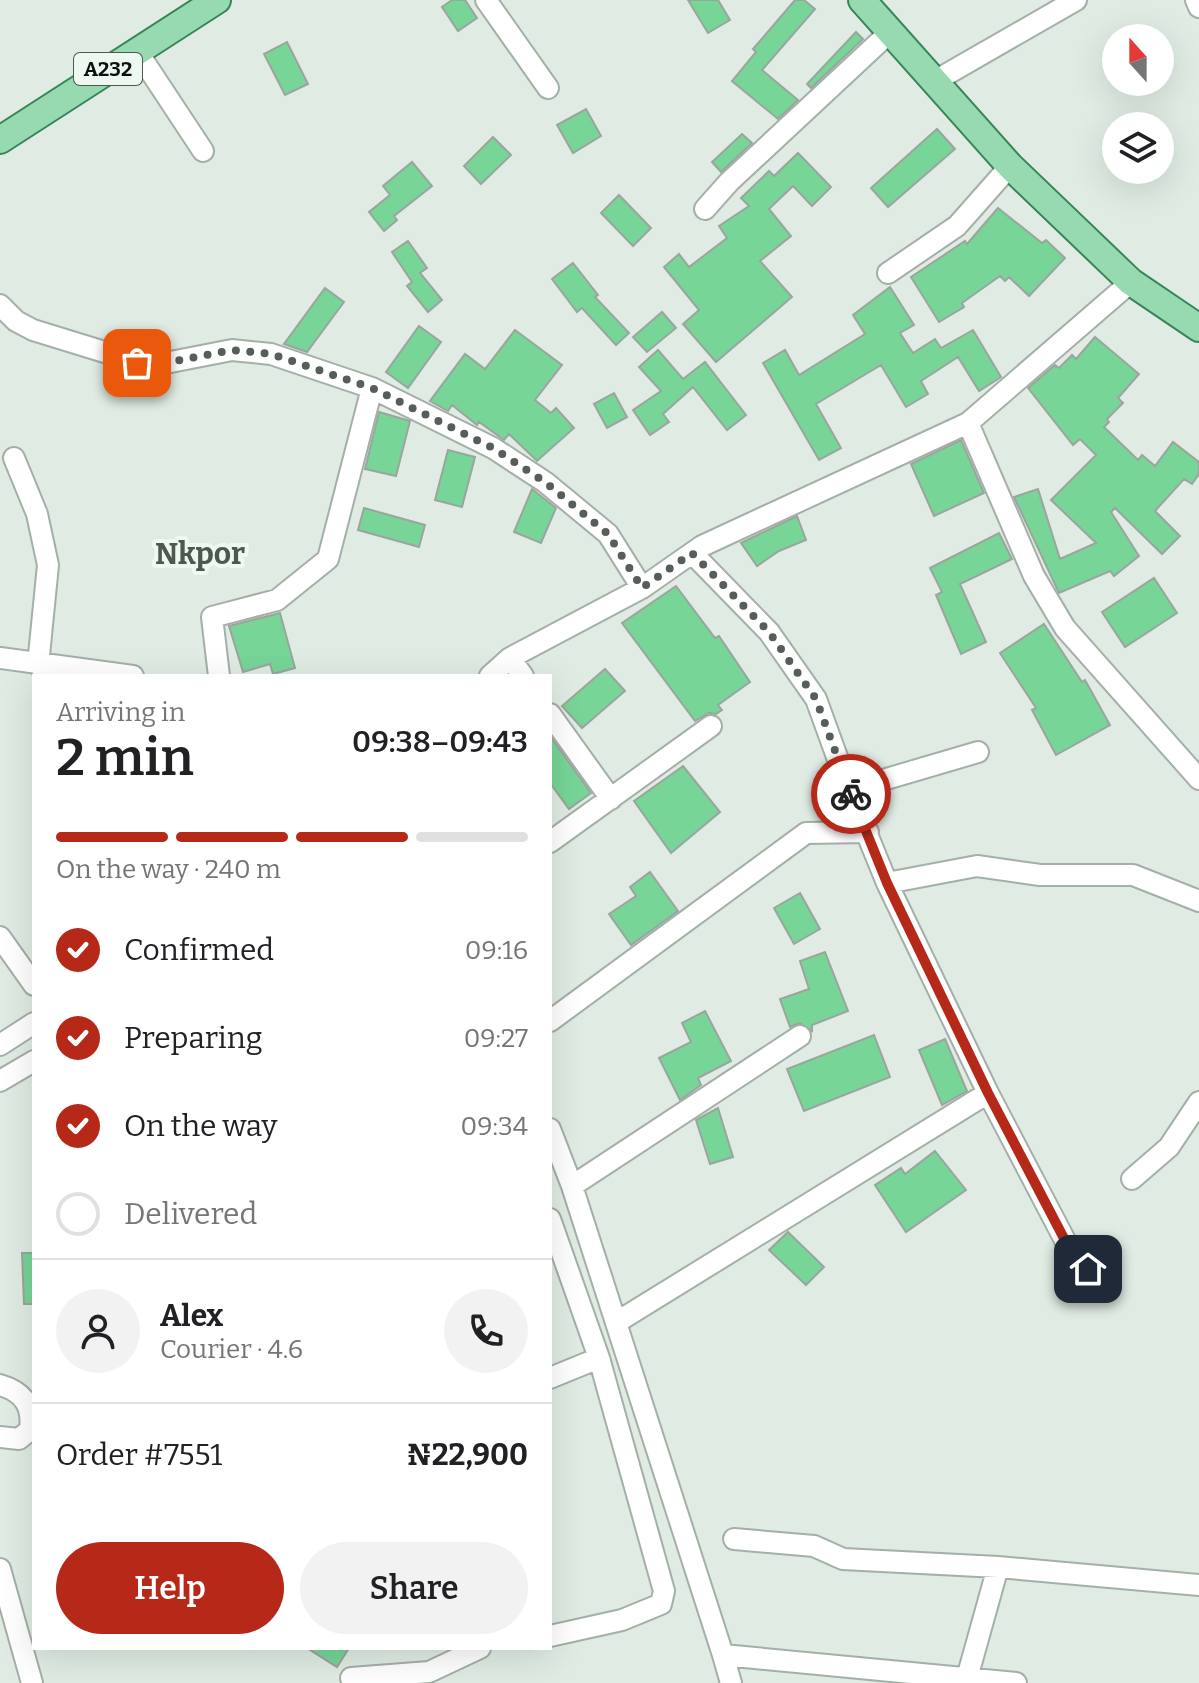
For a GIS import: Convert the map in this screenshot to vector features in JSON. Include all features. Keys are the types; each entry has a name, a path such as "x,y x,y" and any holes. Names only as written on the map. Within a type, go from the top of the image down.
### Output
{"main road":[{"name":"A232","path":"0,140 217,0"},
{"path":"862,0 1010,166 1131,282 1199,328"}],"street":[{"path":"486,0 548,88"},
{"path":"935,81 1076,0"},
{"path":"1196,0 1199,7"},
{"path":"705,209 729,182 889,33"},
{"path":"137,51 203,151"},
{"path":"888,273 957,226 1010,166"},
{"path":"492,674 510,658 642,588 692,553 968,423 1054,352 1131,282"},
{"path":"0,305 16,321 33,330 150,366 232,350 271,354 372,388 493,448 545,482 608,534 642,588"},
{"path":"219,674 212,617 277,600 328,559 372,388"},
{"path":"968,423 1034,576 1065,628 1199,779"},
{"path":"14,458 37,514 48,565 38,665"},
{"path":"692,553 769,632 816,699 887,883 988,1093 1069,1248 1107,1290"},
{"path":"0,658 116,674"},
{"path":"510,658 522,674"},
{"path":"552,717 611,799"},
{"path":"552,841 711,726"},
{"path":"849,790 978,752"},
{"path":"552,1020 806,833 868,832"},
{"path":"887,883 977,866 1040,875 1133,875 1199,901"},
{"path":"0,937 32,982"},
{"path":"0,1045 32,1024"},
{"path":"572,1186 800,1036"},
{"path":"0,1081 32,1062"},
{"path":"617,1322 988,1093"},
{"path":"1132,1179 1169,1147 1199,1102"},
{"path":"552,1134 617,1322 731,1683"},
{"path":"552,1225 599,1358 664,1591 661,1604 622,1620 552,1636"},
{"path":"552,1377 599,1358"},
{"path":"0,1385 19,1392 32,1416 30,1430 19,1439 0,1437"},
{"path":"734,1539 814,1546 843,1559 998,1567 1199,1585"},
{"path":"967,1678 998,1567"},
{"path":"0,1569 32,1683"},
{"path":"351,1678 429,1672 476,1650"},
{"path":"723,1655 1016,1683"}],"building":[{"path":"452,0 465,0 477,18 458,31 442,7"},
{"path":"688,0 718,0 730,20 708,33"},
{"path":"795,0 804,0 815,9 762,70 798,100 778,119 732,81 756,52 753,49"},
{"path":"856,32 863,39 811,88 807,84"},
{"path":"287,42 308,84 285,95 264,54"},
{"path":"586,109 601,136 573,153 557,125"},
{"path":"937,129 955,149 888,207 871,188"},
{"path":"742,134 752,143 721,172 712,162"},
{"path":"493,137 511,155 481,184 464,166"},
{"path":"798,153 831,187 812,206 793,186 769,209 791,236 760,261 792,297 716,362 683,324 699,310 664,267 679,254 689,267 727,238 719,226 749,206 741,198 769,171 774,176"},
{"path":"412,162 432,186 394,216 397,220 384,231 369,212 390,195 383,186"},
{"path":"619,195 651,228 633,246 601,213"},
{"path":"998,208 1042,243 1046,240 1065,258 1029,296 1009,277 1005,281 1000,276 962,303 964,307 939,322 911,277 965,241 967,244"},
{"path":"408,241 427,268 420,273 442,300 428,312 407,286 412,282 392,252"},
{"path":"573,263 598,295 595,297 629,333 616,345 582,308 577,312 552,279"},
{"path":"890,287 914,325 900,333 913,353 935,339 941,348 973,330 1001,377 979,391 958,357 921,381 928,394 906,407 881,365 816,404 841,448 819,460 763,363 785,350 799,375 865,334 853,315"},
{"path":"325,288 344,302 307,352 284,344"},
{"path":"662,312 676,328 647,352 633,337"},
{"path":"419,326 441,342 408,388 386,372"},
{"path":"515,330 562,365 535,400 551,413 556,408 574,428 537,461 509,434 504,440 479,422 477,425 452,405 448,411 430,401 465,354 485,369"},
{"path":"1095,337 1139,374 1118,398 1123,403 1107,419 1109,422 1104,427 1138,460 1142,455 1155,466 1173,442 1199,462 1199,474 1192,484 1184,479 1155,511 1180,536 1162,554 1115,508 1111,512 1139,556 1114,576 1110,571 1059,593 1014,497 1038,489 1060,559 1096,543 1051,500 1096,455 1080,439 1073,445 1028,388 1055,365 1059,368 1072,355 1076,359"},
{"path":"658,350 683,379 705,362 746,415 727,430 693,387 663,414 669,422 650,435 633,410 661,391 639,367"},
{"path":"614,393 627,417 607,428 594,404"},
{"path":"379,412 410,421 396,476 365,469"},
{"path":"961,440 984,493 934,516 911,464"},
{"path":"448,450 475,457 462,507 435,500"},
{"path":"532,489 556,508 541,543 514,532"},
{"path":"364,508 425,525 419,547 358,530"},
{"path":"797,516 806,540 779,551 757,566 741,543"},
{"path":"999,533 1012,559 960,584 986,642 961,654 936,595 942,592 930,568"},
{"path":"1154,578 1177,613 1125,647 1102,612"},
{"path":"676,586 715,638 719,636 750,682 718,705 722,710 695,721 622,623"},
{"path":"280,613 295,668 273,674 270,664 243,672 229,626"},
{"path":"1044,624 1082,682 1085,680 1110,725 1056,755 1032,710 1036,708 1000,653"},
{"path":"605,669 625,691 582,728 562,706"},
{"path":"552,739 591,793 569,809 552,786"},
{"path":"683,766 720,812 671,853 634,801"},
{"path":"650,872 678,911 631,945 609,914 636,896 630,887"},
{"path":"800,893 820,929 794,944 774,908"},
{"path":"825,952 848,1011 812,1025 812,1031 800,1023 790,1027 780,999 809,989 800,961"},
{"path":"705,1011 731,1061 698,1078 701,1085 680,1100 659,1058 691,1042 682,1023"},
{"path":"874,1035 890,1077 804,1111 787,1069"},
{"path":"945,1039 967,1091 942,1105 919,1050"},
{"path":"718,1108 733,1157 710,1164 696,1120"},
{"path":"935,1151 966,1190 906,1232 875,1185 901,1168 905,1174"},
{"path":"788,1232 824,1267 806,1285 769,1250"},
{"path":"22,1253 32,1253 32,1304 24,1304"},
{"path":"310,1650 348,1650 337,1667"}],"way so far":[{"path":"137,363 150,366 232,350 271,354 372,388 493,448 545,482 608,534 642,588 692,553 769,632 816,699 851,794"}],"district":[{"name":"Nkpor","path":"200,554"}],"route":[{"path":"851,794 887,883 988,1093 1069,1248 1088,1269"}]}
